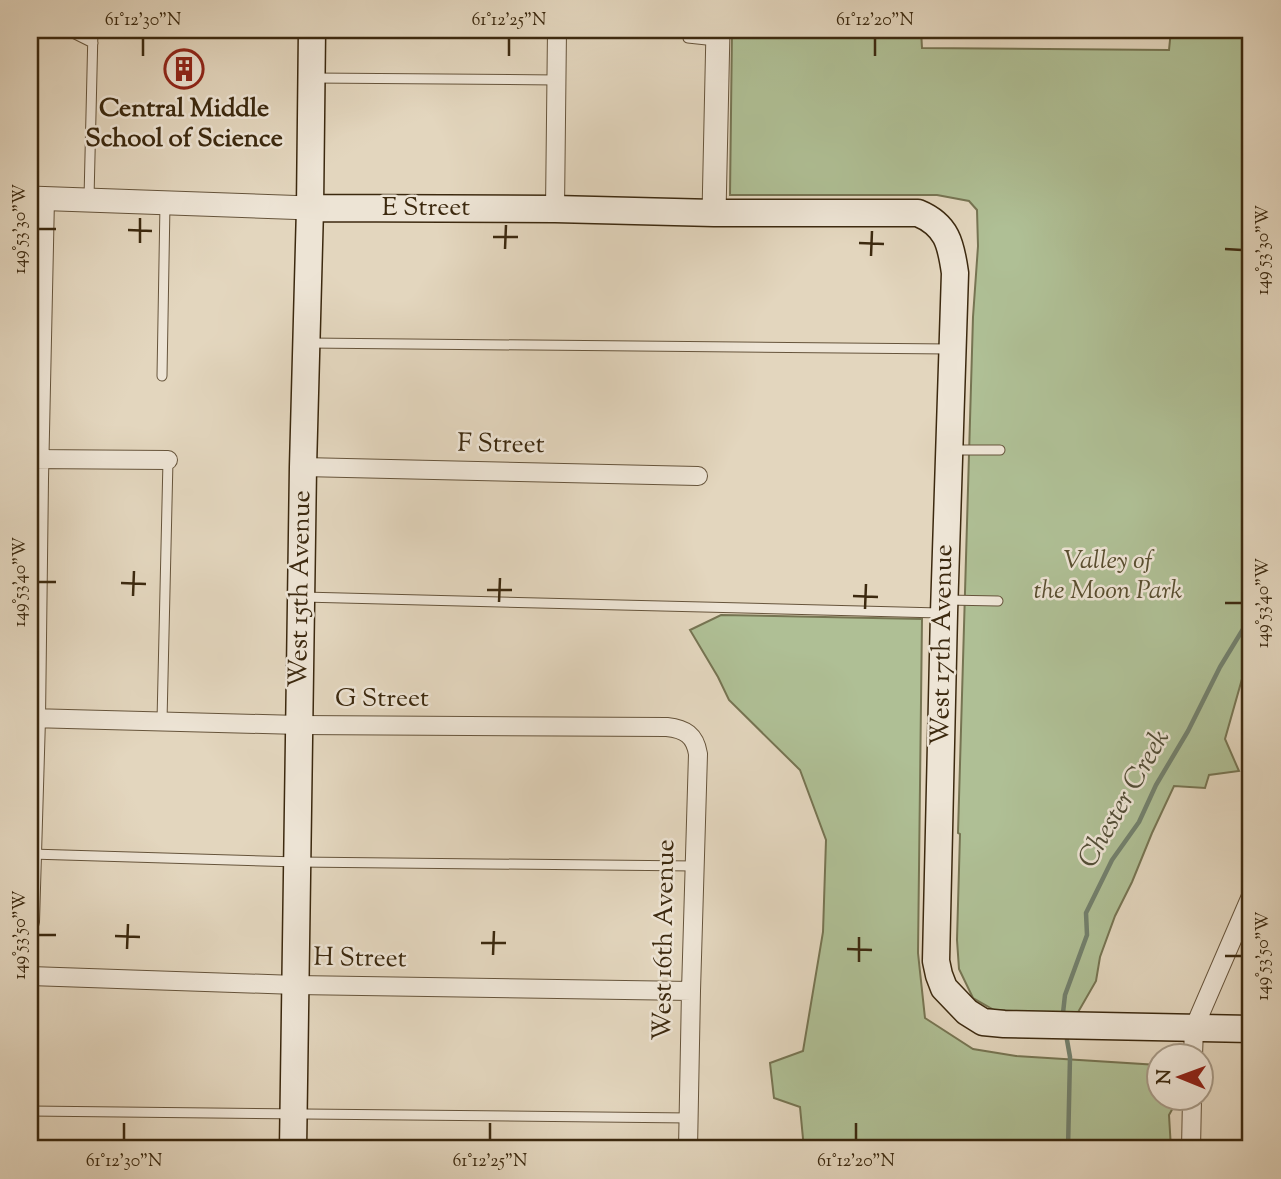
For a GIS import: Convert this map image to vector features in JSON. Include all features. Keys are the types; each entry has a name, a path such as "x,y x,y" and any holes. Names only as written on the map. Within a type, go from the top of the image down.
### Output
{"main road":[{"name":"West 15th Avenue","path":"292,1149 312,30"},
{"name":"E Street","path":"310,208 714,213 918,212 930,218 943,230"},
{"name":"West 17th Avenue","path":"943,230 951,248 955,273 936,961 944,988 967,1012 983,1022 1251,1029"}],"street":[{"path":"555,209 557,30"},
{"path":"714,213 718,35"},
{"path":"30,922 37,198"},
{"name":"E Street","path":"37,198 310,208"},
{"path":"34,459 168,460"},
{"name":"F Street","path":"303,467 698,476"},
{"name":"G Street","path":"33,719 299,725 667,727 679,728 690,735"},
{"name":"West 16th Avenue","path":"688,1149 698,754 696,743 690,735"},
{"path":"1194,1042 1194,1028 1251,896"},
{"name":"H Street","path":"30,976 296,985 691,990"},
{"path":"1191,1149 1192,1112"}],"lane":[{"path":"60,30 74,33 93,43"},
{"path":"89,200 93,30"},
{"path":"687,30 688,38 718,35"},
{"path":"311,78 556,80"},
{"path":"162,376 165,202"},
{"path":"307,343 952,349"},
{"path":"949,450 1000,450"},
{"path":"162,721 168,460"},
{"path":"301,597 944,606 998,601"},
{"path":"31,854 298,862 694,866"},
{"path":"30,1111 689,1118"}],"green space":[{"name":"Valley of the Moon Park","path":"732,30 921,30 922,48 1169,50 1171,30 1251,30 1251,668 1244,672 1225,739 1239,771 1209,775 1205,788 1174,786 1115,916 1100,957 1096,981 1077,1014 994,1010 973,998 959,969 958,833 977,210 969,201 937,195 730,195"},
{"path":"721,615 922,619 918,953 925,1018 973,1049 1016,1056 1144,1064 1144,1112 1171,1112 1171,1149 804,1149 800,1107 774,1098 770,1063 803,1051 823,932 826,840 800,770 729,700 690,630"}],"waterway":[{"name":"Chester Creek","path":"1063,1013 1065,995 1087,935 1086,913 1112,860 1139,822 1220,667 1251,616"},
{"name":"Chester Creek","path":"1067,1040 1070,1057 1068,1149"}],"place":[{"name":"Central Middle School of Science","path":"184,69"}]}
